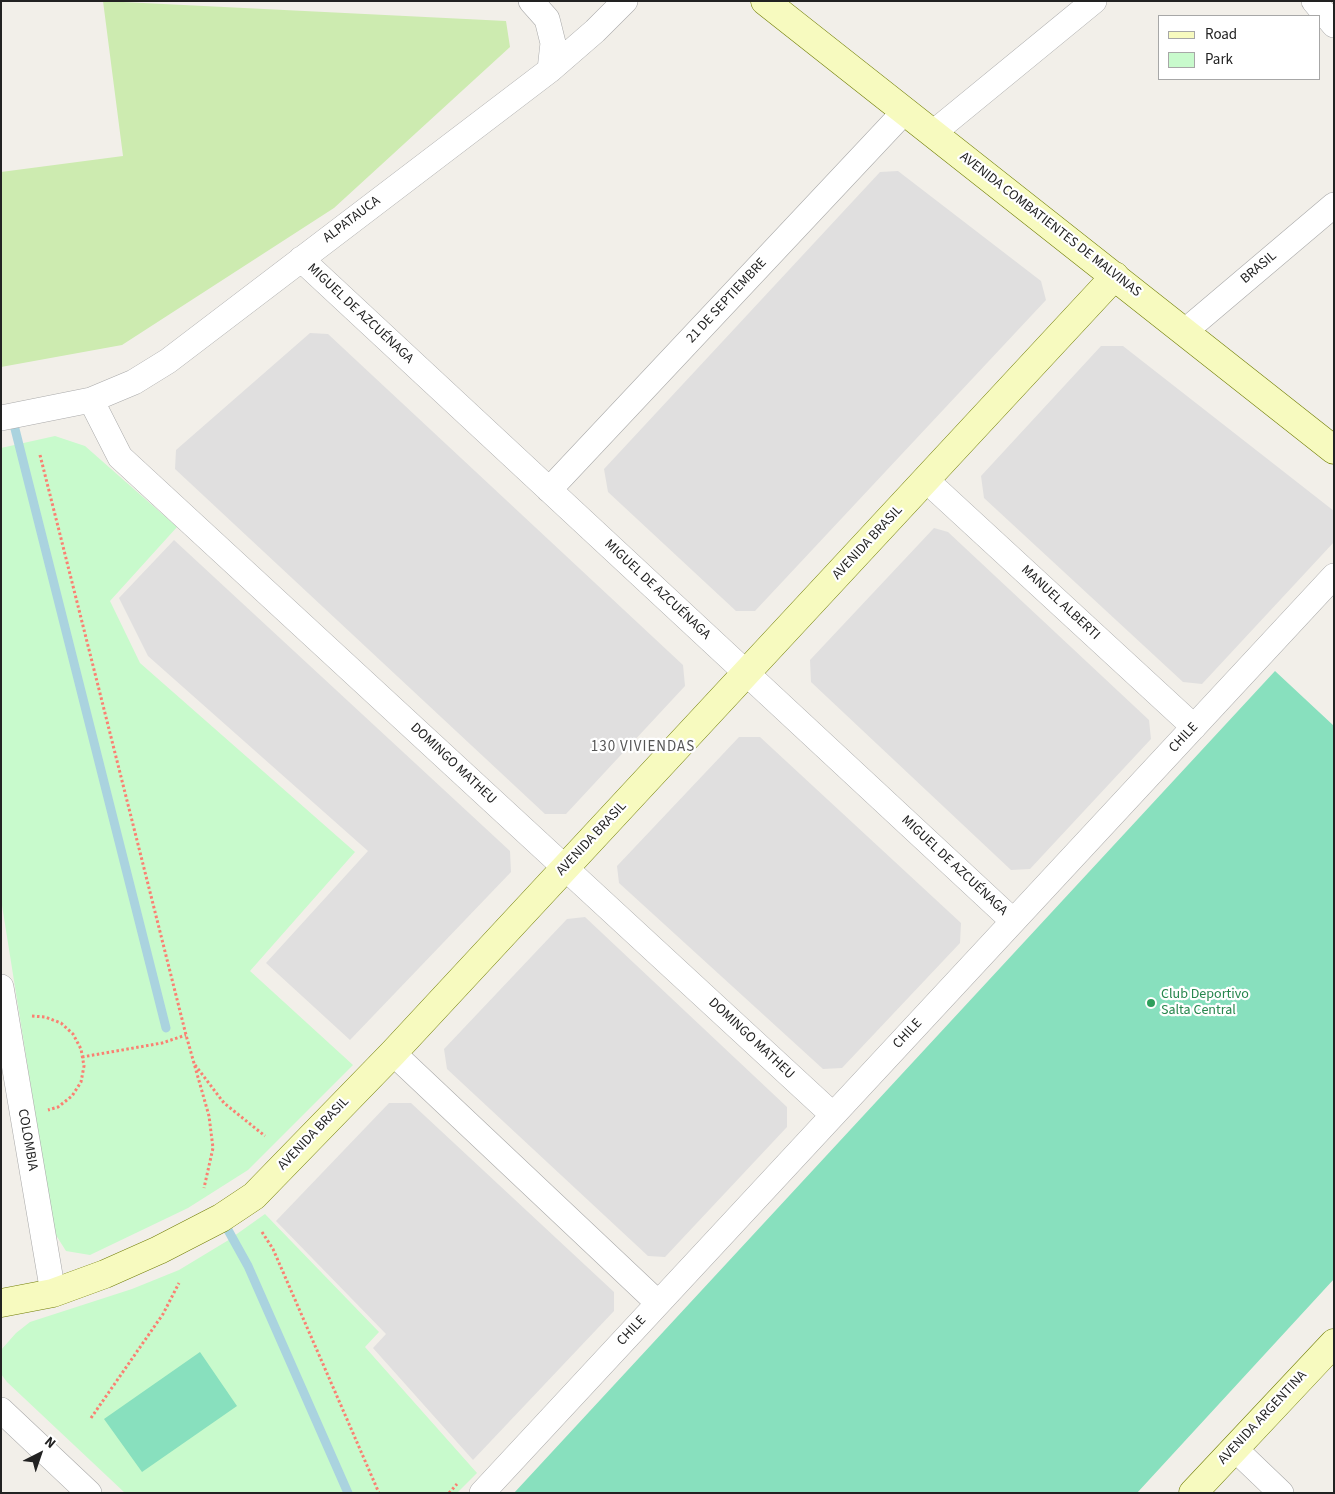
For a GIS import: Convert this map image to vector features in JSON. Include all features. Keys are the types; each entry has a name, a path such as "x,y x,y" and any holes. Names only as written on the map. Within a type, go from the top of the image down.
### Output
{"street":[{"path":"531,1 546,18 553,42 550,70"},
{"name":"ALPATAUCA","path":"1,418 91,400 134,382 168,361 550,70 595,32 625,1"},
{"name":"AVENIDA COMBATIENTES DE MALVINAS","path":"765,1 1334,450"},
{"path":"933,133 1094,1"},
{"path":"1314,1 1334,25"},
{"name":"21 DE SEPTIEMBRE","path":"549,490 905,111"},
{"name":"BRASIL","path":"1184,332 1334,205"},
{"name":"MIGUEL DE AZCUÉNAGA","path":"301,259 1013,921"},
{"name":"AVENIDA BRASIL","path":"1,1303 53,1292 105,1274 159,1250 221,1218 254,1196 393,1053 1115,276"},
{"name":"DOMINGO MATHEU","path":"91,400 120,458 833,1115"},
{"name":"MANUEL ALBERTI","path":"926,480 1194,727"},
{"name":"CHILE","path":"482,1493 1334,576"},
{"name":"COLOMBIA","path":"1,987 53,1292"},
{"path":"393,1053 658,1304"},
{"name":"AVENIDA ARGENTINA","path":"1193,1493 1334,1343"},
{"path":"1,1410 89,1493"},
{"path":"1234,1449 1281,1493"}],"path":[{"path":"40,455 186,1036 209,1116 213,1148 204,1188"},
{"path":"28,1016 45,1017 60,1023 73,1034 81,1049 84,1066 80,1082 72,1096 58,1107 43,1112"},
{"path":"82,1057 162,1043 186,1036"},
{"path":"194,1063 224,1103 265,1136"},
{"path":"262,1232 273,1249 379,1493"},
{"path":"91,1418 163,1314 179,1283"}],"shaded area":[{"path":"898,171 1041,281 1046,300 755,611 736,611 608,492 604,469 880,172"},
{"path":"310,333 328,334 683,665 685,686 566,814 545,814 175,469 176,450"},
{"path":"1101,346 1123,346 1334,511 1334,542 1202,684 1183,682 984,498 981,476"},
{"path":"934,528 948,532 1149,720 1151,739 1030,869 1011,870 811,682 810,660"},
{"path":"174,540 510,851 511,872 350,1040 266,963 368,851 148,656 119,598"},
{"path":"739,737 760,737 961,923 960,943 842,1068 823,1069 619,883 617,866"},
{"path":"585,917 787,1107 787,1127 665,1257 648,1256 447,1069 444,1049 567,919"},
{"path":"389,1103 411,1103 614,1292 614,1311 473,1460 373,1348 386,1334 276,1221"}],"green space":[{"path":"103,1 506,21 510,47 334,208 122,345 1,367 1,172 123,156"},
{"path":"55,436 85,446 177,527 110,601 140,663 355,852 250,971 353,1065 248,1170 188,1208 90,1255 66,1251 54,1232 1,899 1,448"},
{"name":"Club Deportivo Salta Central","path":"1275,671 1334,726 1334,1279 1137,1493 514,1493"},
{"path":"265,1214 379,1332 365,1347 477,1473 457,1493 125,1493 7,1382 1,1374 1,1350 16,1333 30,1322 132,1289 179,1270 227,1241"},
{"path":"200,1352 237,1406 142,1472 104,1419"}],"waterway":[{"path":"12,417 166,1028"},
{"path":"223,1221 248,1266 348,1493"}],"place":[{"name":"Club Deportivo Salta Central","path":"1151,1003"}],"district":[{"name":"130 VIVIENDAS","path":"643,748"}]}
